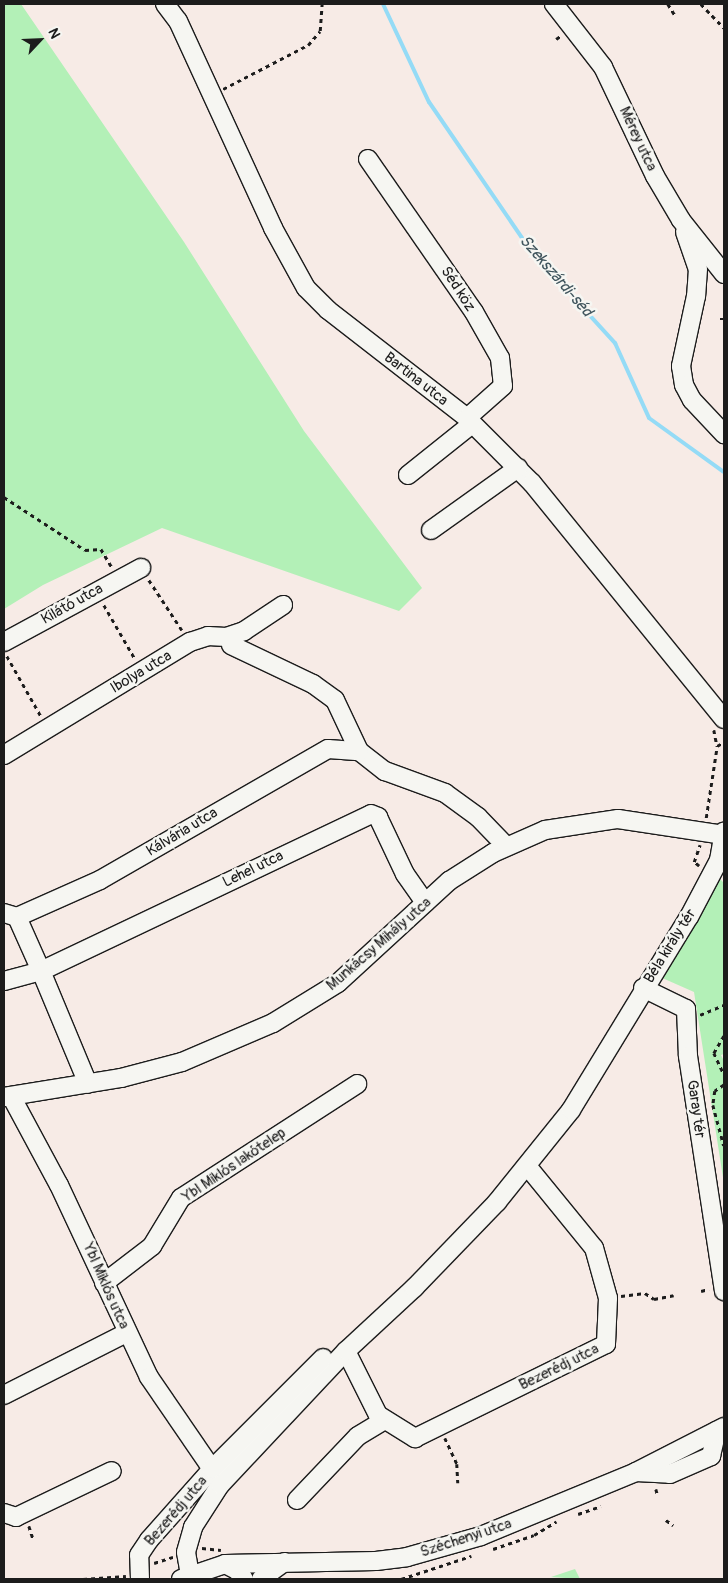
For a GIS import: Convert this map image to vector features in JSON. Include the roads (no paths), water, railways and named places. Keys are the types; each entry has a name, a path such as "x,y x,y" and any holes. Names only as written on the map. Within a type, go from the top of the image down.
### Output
{"street":[{"name":"Bartina utca","path":"165,4 178,21 273,228 306,288 328,310 470,421 518,468 650,624 724,719"},
{"name":"Mérey utca","path":"554,4 609,77 655,176 681,220 724,274"},
{"name":"Séd köz","path":"368,160 469,305 500,358 503,386 470,421"},
{"path":"681,220 698,269 696,296 681,366 684,385 692,400 724,434"},
{"path":"408,475 470,421"},
{"path":"431,530 518,468"},
{"name":"Kilátó utca","path":"4,642 140,568"},
{"name":"Ibolya utca","path":"4,755 190,642 208,636 226,636 244,631 282,605"},
{"path":"231,645 313,684 335,700 359,751 385,770 445,793 478,816 506,846"},
{"name":"Kálvária utca","path":"10,915 100,880 306,760 328,750 359,751"},
{"name":"Lehel utca","path":"4,980 41,971 371,814 378,817 405,874 425,903"},
{"name":"Munkácsy Mihály utca","path":"7,1096 88,1084 182,1062 274,1023 338,983 449,881 506,846 544,830 618,820 724,834"},
{"name":"Béla király tér","path":"686,1009 643,988 689,917 722,859 724,834"},
{"path":"10,915 41,971 88,1084"},
{"name":"Bezerédj utca","path":"185,1577 186,1552 193,1527 220,1485 346,1351 414,1288 528,1167 571,1110 643,988"},
{"name":"Garay tér","path":"686,1009 688,1056 724,1239"},
{"name":"Ybl Miklós lakótelep","path":"104,1282 152,1246 181,1198 358,1084"},
{"name":"Ybl Miklós utca","path":"7,1096 59,1186 126,1333 164,1401 212,1469"},
{"name":"Bezerédj utca","path":"346,1351 378,1415 415,1438 606,1344 608,1298 594,1248 528,1167"},
{"name":"Garay tér","path":"718,1206 724,1291"},
{"path":"4,1395 126,1333"},
{"name":"Bezerédj utca","path":"139,1574 139,1555 149,1540 212,1469 342,1340 364,1334"},
{"path":"297,1500 358,1436 385,1420"},
{"name":"Széchenyi utca","path":"185,1577 225,1564 376,1561 407,1556 481,1536 636,1472 720,1429"},
{"path":"4,1513 16,1517 112,1471"},
{"path":"261,1579 284,1562"},
{"path":"225,1564 237,1570 244,1579"}],"waterway":[{"name":"Szekszárdi-séd","path":"383,4 429,102 531,251 615,343 649,418 724,472"}]}
